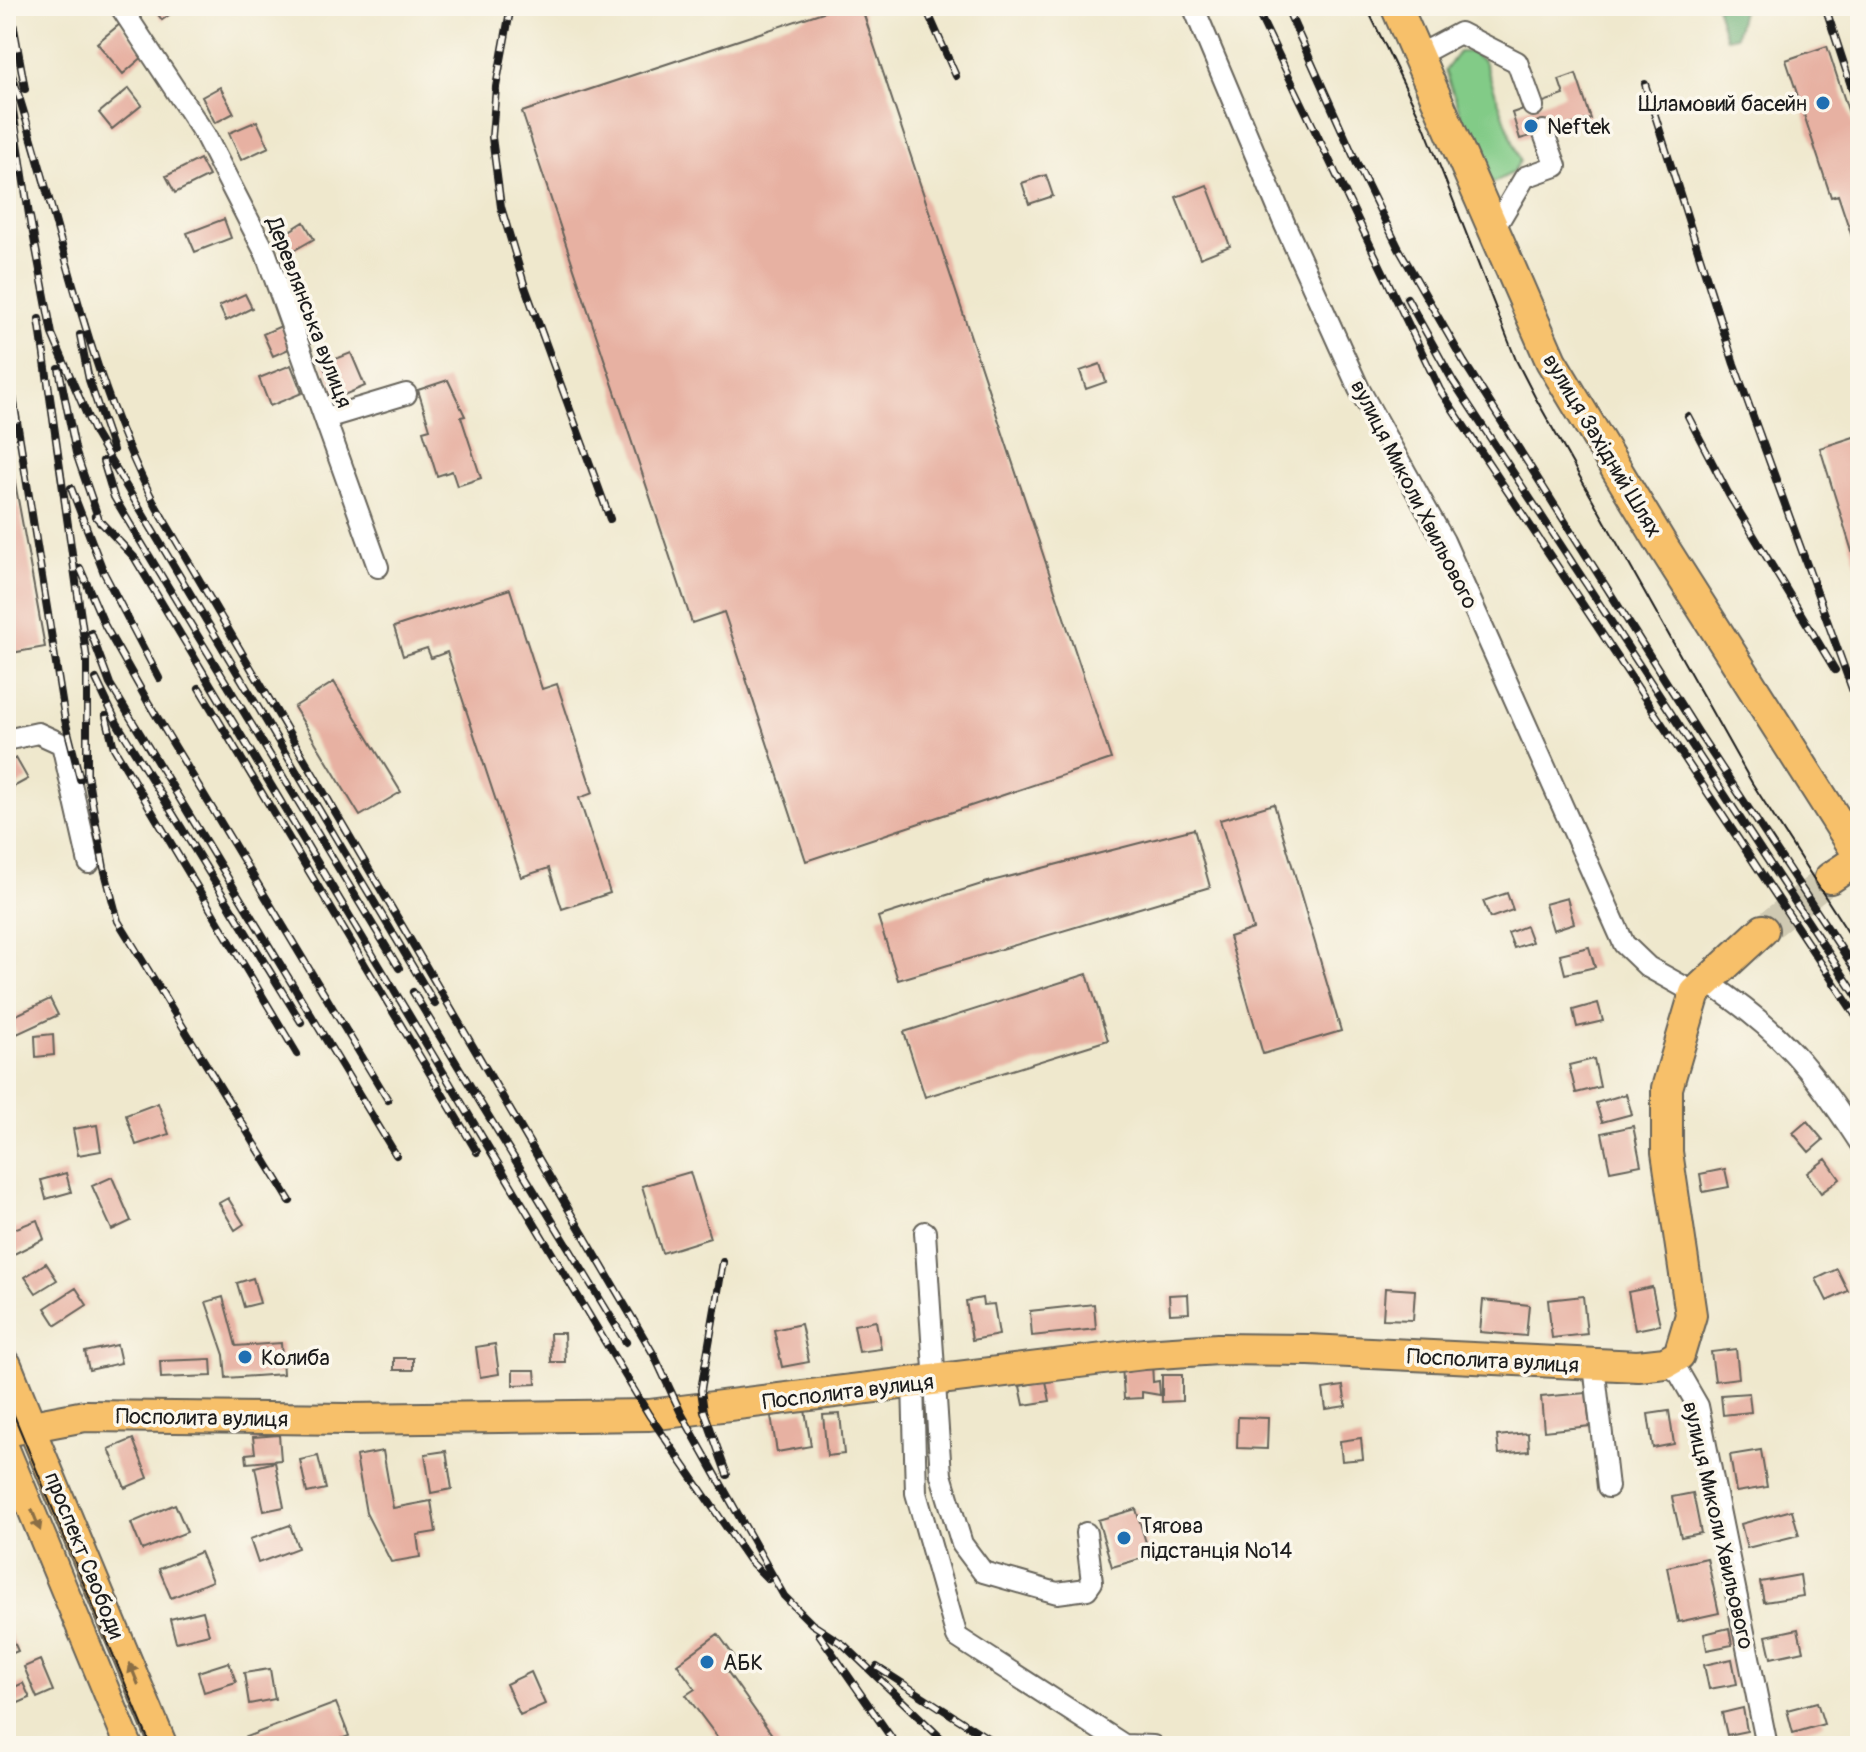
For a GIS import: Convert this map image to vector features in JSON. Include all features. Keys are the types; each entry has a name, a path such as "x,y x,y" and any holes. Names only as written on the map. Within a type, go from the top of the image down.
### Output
{"highway":[{"name":"вулиця Західний Шлях","path":"1396,6 1493,231 1559,374 1664,548 1860,857"},
{"path":"1830,878 1860,857"},
{"path":"1665,1363 1679,1355 1691,1315 1667,1152 1667,1088 1701,987 1763,930"},
{"name":"Посполита вулиця","path":"19,1429 85,1416 348,1419 649,1415 1218,1349 1594,1365 1665,1363"},
{"name":"проспект Свободи","path":"6,1365 19,1429"}],"main road":[{"name":"проспект Свободи","path":"19,1429 164,1746"},
{"name":"проспект Свободи","path":"6,1449 129,1746"}],"street":[{"name":"Деревлянська вулиця","path":"120,6 205,135 266,254 378,567"},
{"name":"вулиця Миколи Хвильового","path":"1193,6 1285,225 1347,362 1444,541 1624,944 1648,967 1701,987 1754,1013 1801,1057 1860,1143"},
{"path":"1419,55 1460,33 1517,62 1533,106"},
{"path":"1493,231 1525,177 1556,166 1543,131"},
{"path":"326,418 406,394"},
{"path":"6,740 38,733 62,744 89,863"},
{"path":"925,1232 924,1381 916,1493 957,1637 1124,1745 1153,1746"},
{"name":"вулиця Миколи Хвильового","path":"1665,1363 1679,1373 1698,1406 1767,1746"},
{"path":"1594,1365 1608,1487"},
{"path":"924,1381 941,1475 962,1544 983,1572 1057,1593 1087,1589 1092,1582 1086,1533"}],"green space":[{"path":"1716,6 1743,6 1736,36 1726,38"},
{"path":"1459,52 1470,52 1484,61 1520,161 1512,173 1493,183 1481,170 1445,71"}],"building":[{"path":"152,6 181,6 162,20"},
{"path":"841,6 861,6 1111,759 806,861 724,612 692,623 522,112"},
{"path":"120,24 145,55 123,74 97,43"},
{"name":"Шламовий басейн","path":"1827,46 1860,147 1860,241 1854,243 1838,195 1831,197 1786,60"},
{"path":"1576,74 1591,119 1520,139 1512,113 1564,95 1559,80"},
{"path":"220,87 234,113 215,123 202,97"},
{"path":"129,88 142,105 112,129 99,113"},
{"path":"257,121 269,147 241,160 229,133"},
{"path":"200,159 209,176 175,193 166,176"},
{"path":"1046,175 1053,196 1029,204 1022,183"},
{"path":"1207,185 1230,246 1200,258 1176,197"},
{"path":"224,219 231,238 195,252 187,233"},
{"path":"304,222 314,239 293,251 283,235"},
{"path":"245,294 252,308 226,321 219,306"},
{"path":"281,326 291,348 273,356 263,334"},
{"path":"351,353 365,386 337,398 323,364"},
{"path":"1100,364 1106,382 1086,389 1080,371"},
{"path":"291,365 302,393 270,406 259,378"},
{"path":"448,380 465,416 461,417 481,478 457,486 452,471 437,476 423,431 430,429 418,390"},
{"path":"1860,435 1860,574 1859,574 1820,448"},
{"path":"6,455 10,455 45,647 6,654"},
{"path":"510,589 542,689 557,684 593,793 579,798 610,893 562,909 549,868 521,877 447,652 431,658 427,648 403,656 394,627"},
{"path":"334,682 401,792 360,816 294,707"},
{"path":"16,758 28,779 6,791 6,764"},
{"path":"1274,804 1341,1031 1263,1054 1229,937 1253,929 1220,820"},
{"path":"1194,829 1210,887 898,980 878,917 988,882"},
{"path":"1507,893 1513,910 1490,918 1483,901"},
{"path":"1567,898 1574,923 1553,930 1545,904"},
{"path":"1526,926 1532,942 1514,948 1508,933"},
{"path":"1589,947 1595,967 1565,974 1560,954"},
{"path":"1087,974 1108,1040 925,1097 904,1032"},
{"path":"50,999 58,1015 17,1034 10,1018"},
{"path":"1598,1003 1603,1021 1577,1027 1573,1010"},
{"path":"53,1034 54,1055 36,1057 35,1036"},
{"path":"1594,1059 1600,1087 1576,1093 1569,1065"},
{"path":"1626,1094 1632,1114 1602,1122 1596,1103"},
{"path":"158,1103 169,1134 136,1145 126,1115"},
{"path":"1807,1121 1823,1140 1809,1152 1793,1133"},
{"path":"97,1125 101,1151 78,1155 73,1129"},
{"path":"1633,1126 1641,1165 1610,1171 1602,1133"},
{"path":"1826,1159 1840,1179 1821,1193 1807,1173"},
{"path":"1725,1169 1729,1187 1703,1192 1700,1174"},
{"path":"690,1172 710,1238 662,1253 642,1186"},
{"path":"66,1173 71,1192 46,1199 41,1180"},
{"path":"112,1177 131,1221 112,1230 92,1186"},
{"path":"228,1198 244,1224 235,1230 219,1203"},
{"path":"37,1220 44,1239 12,1255 6,1232"},
{"path":"46,1263 57,1280 36,1293 25,1277"},
{"path":"1837,1269 1848,1291 1827,1301 1816,1279"},
{"path":"253,1278 260,1303 244,1307 237,1283"},
{"path":"1652,1287 1660,1325 1635,1330 1628,1292"},
{"path":"76,1288 87,1305 56,1325 45,1308"},
{"path":"1385,1288 1415,1290 1413,1320 1383,1319"},
{"path":"1188,1294 1189,1313 1170,1314 1169,1295"},
{"path":"1583,1296 1587,1334 1552,1338 1548,1300"},
{"path":"223,1297 236,1346 281,1343 283,1374 226,1378 224,1355 206,1302"},
{"path":"982,1298 983,1305 994,1304 999,1335 972,1340 966,1301"},
{"path":"1483,1300 1529,1305 1526,1336 1480,1332"},
{"path":"1094,1304 1096,1329 1032,1336 1030,1311"},
{"path":"876,1321 881,1349 859,1352 854,1325"},
{"path":"801,1324 809,1362 782,1367 774,1330"},
{"path":"550,1333 564,1333 565,1362 551,1362"},
{"path":"495,1344 499,1374 480,1377 476,1347"},
{"path":"117,1345 121,1363 89,1370 85,1352"},
{"path":"1736,1349 1739,1378 1715,1381 1711,1352"},
{"path":"394,1358 413,1358 413,1370 394,1370"},
{"path":"211,1359 212,1376 161,1378 160,1361"},
{"path":"1152,1363 1153,1382 1159,1381 1160,1395 1142,1392 1142,1398 1124,1399 1122,1364"},
{"path":"513,1370 535,1370 536,1384 513,1385"},
{"path":"1162,1375 1182,1375 1182,1401 1162,1402"},
{"path":"1046,1381 1050,1401 1024,1405 1020,1386"},
{"path":"1343,1386 1346,1406 1326,1409 1323,1389"},
{"path":"1586,1393 1590,1426 1544,1431 1541,1397"},
{"path":"1749,1393 1751,1412 1723,1415 1721,1395"},
{"path":"805,1410 811,1446 777,1452 771,1416"},
{"path":"1669,1411 1674,1444 1653,1448 1648,1414"},
{"path":"840,1414 844,1454 827,1456 823,1415"},
{"path":"1238,1417 1268,1418 1267,1449 1237,1448"},
{"path":"1528,1433 1529,1451 1499,1454 1497,1436"},
{"path":"279,1435 281,1460 247,1463 246,1454 255,1453 253,1437"},
{"path":"1361,1438 1363,1459 1342,1461 1340,1441"},
{"path":"133,1439 148,1478 125,1488 109,1449"},
{"path":"1761,1450 1767,1487 1736,1492 1730,1455"},
{"path":"383,1451 393,1508 431,1501 436,1532 417,1535 420,1557 391,1562 366,1513 356,1456"},
{"path":"446,1451 452,1489 431,1493 425,1454"},
{"path":"318,1456 326,1489 307,1493 300,1460"},
{"path":"275,1462 284,1507 264,1511 255,1467"},
{"path":"1693,1493 1701,1533 1681,1537 1672,1497"},
{"path":"175,1504 187,1532 142,1550 131,1523"},
{"name":"Тягова пiдстанцiя №14","path":"1136,1509 1150,1556 1112,1567 1098,1520"},
{"path":"1792,1510 1799,1535 1747,1548 1741,1524"},
{"path":"290,1525 298,1548 258,1563 250,1539"},
{"path":"200,1552 212,1581 171,1598 159,1569"},
{"path":"1707,1558 1719,1613 1678,1622 1667,1567"},
{"path":"1800,1575 1803,1596 1764,1602 1760,1582"},
{"path":"203,1611 209,1634 176,1642 170,1619"},
{"path":"1729,1628 1732,1645 1707,1650 1704,1634"},
{"path":"1798,1629 1803,1651 1771,1658 1766,1636"},
{"path":"9,1631 18,1651 6,1656 6,1633"},
{"path":"718,1634 737,1660 725,1668 780,1746 724,1746 686,1695 695,1689 677,1664"},
{"path":"1732,1659 1737,1684 1709,1689 1704,1665"},
{"path":"40,1660 53,1691 37,1698 24,1667"},
{"path":"229,1662 236,1682 204,1692 198,1672"},
{"path":"270,1669 275,1699 249,1704 244,1673"},
{"path":"531,1672 545,1704 520,1715 506,1684"},
{"path":"23,1683 30,1698 9,1707 6,1691"},
{"path":"1817,1702 1824,1724 1793,1733 1787,1710"},
{"path":"336,1703 349,1736 322,1746 222,1746"},
{"path":"1743,1708 1747,1731 1727,1735 1722,1713"}],"tunnel":[{"path":"1763,930 1830,878"}],"tram line":[{"path":"1366,6 1424,126 1516,360 1535,397 1752,783 1860,951"},
{"path":"6,1396 151,1746"}],"railway":[{"path":"10,6 25,89"},
{"path":"511,6 496,87 492,137 501,207 525,287 610,519"},
{"path":"925,6 956,76"},
{"path":"1255,6 1440,390 1860,1022"},
{"path":"1286,6 1399,249 1464,362 1698,732 1860,977"},
{"path":"1825,6 1860,113"},
{"path":"6,57 90,343 131,455 157,508 654,1355 681,1413 784,1596 812,1624 844,1645 949,1746"},
{"path":"1645,84 1734,364 1860,711"},
{"path":"11,97 31,228"},
{"path":"30,217 52,334 95,434 435,1004"},
{"path":"1407,298 1453,381 1860,1001"},
{"path":"39,319 87,660 87,774 104,868 118,921 290,1201"},
{"path":"80,335 89,380 113,450"},
{"path":"59,369 76,453 100,523"},
{"path":"10,378 65,720 80,779"},
{"path":"1688,416 1729,495 1835,670"},
{"path":"103,461 114,497 399,968"},
{"path":"71,488 104,573 159,678"},
{"path":"95,516 134,557 649,1415 749,1560 768,1579"},
{"path":"80,568 105,626 148,702 388,1100"},
{"path":"91,633 110,684 396,1155"},
{"path":"96,679 117,723 301,1022"},
{"path":"199,688 477,1152"},
{"path":"106,716 114,748 297,1054"},
{"path":"413,992 626,1342"},
{"path":"723,1262 701,1390 704,1411 727,1475"},
{"path":"819,1634 897,1746"},
{"path":"877,1667 1000,1746"}],"place":[{"name":"Шламовий басейн","path":"1823,103"},
{"name":"Neftek","path":"1531,126"},
{"name":"Колиба","path":"245,1357"},
{"name":"Тягова пiдстанцiя №14","path":"1124,1538"},
{"name":"АБК","path":"707,1662"}]}
